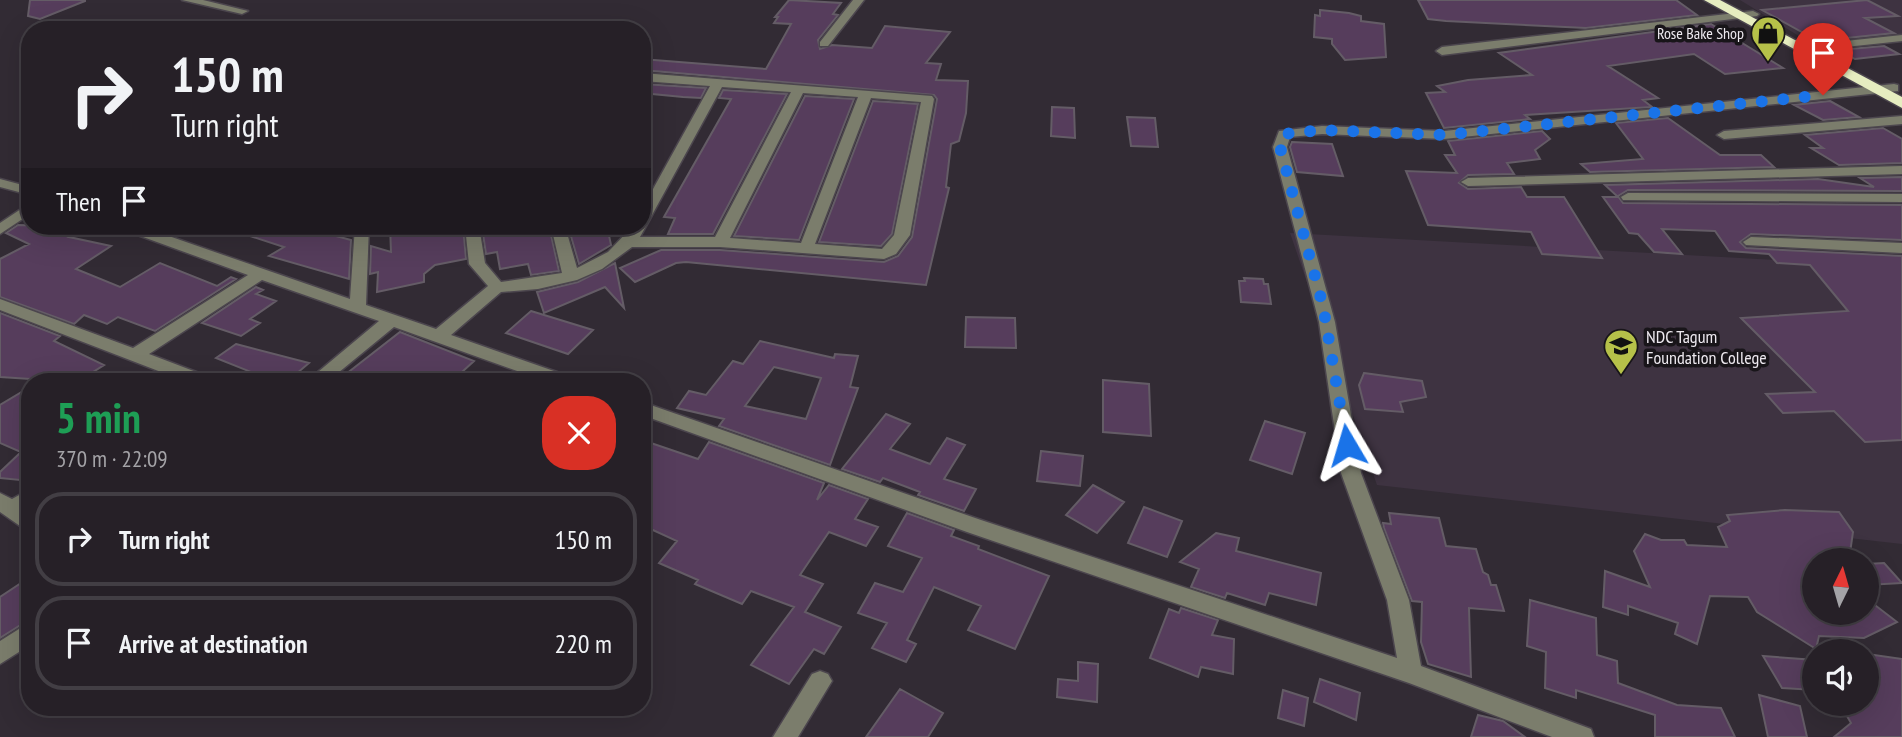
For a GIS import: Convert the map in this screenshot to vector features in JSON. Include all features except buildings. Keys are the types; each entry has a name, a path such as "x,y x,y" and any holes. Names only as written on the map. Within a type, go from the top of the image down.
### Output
{"highway":[{"path":"1710,0 1817,47 1891,90 1902,103"},
{"path":"1726,0 1746,14 1891,90"}],"street":[{"path":"187,0 242,11"},
{"path":"824,44 858,0"},
{"path":"1441,51 1746,14"},
{"path":"1817,47 1902,37"},
{"path":"631,242 720,242 884,254 898,244 902,235 928,99 651,78"},
{"path":"651,205 687,136 719,83"},
{"path":"720,242 798,90"},
{"path":"1411,673 1398,600 1351,473 1322,300 1280,147 1284,134 1322,130 1444,135 1891,90"},
{"path":"806,249 866,94"},
{"path":"1724,135 1902,120"},
{"path":"1468,182 1902,170"},
{"path":"0,183 21,189"},
{"path":"1628,197 1902,198"},
{"path":"0,230 21,214"},
{"path":"150,235 543,373"},
{"path":"358,306 362,235"},
{"path":"473,235 477,264 497,286"},
{"path":"560,235 571,276"},
{"path":"439,336 497,286 571,276 615,256 635,235"},
{"path":"1751,242 1902,248"},
{"path":"135,354 260,274"},
{"path":"0,304 135,354 177,373"},
{"path":"326,373 393,319"},
{"path":"651,411 974,526 1411,673 1582,737"},
{"path":"5,506 21,518"},
{"path":"0,654 21,639"},
{"path":"793,735 820,681"}],"shaded area":[{"path":"1740,0 1902,0 1902,36 1812,44"},
{"name":"NDC Tagum Foundation College","path":"1290,233 1902,267 1902,544 1377,485"}],"place":[{"name":"Rose Bake Shop","path":"1768,63"},
{"name":"NDC Tagum Foundation College","path":"1621,376"}],"route":[{"path":"1347,445 1323,306 1284,169 1280,147 1280,139 1284,134 1292,131 1322,130 1444,135 1823,95"}]}
